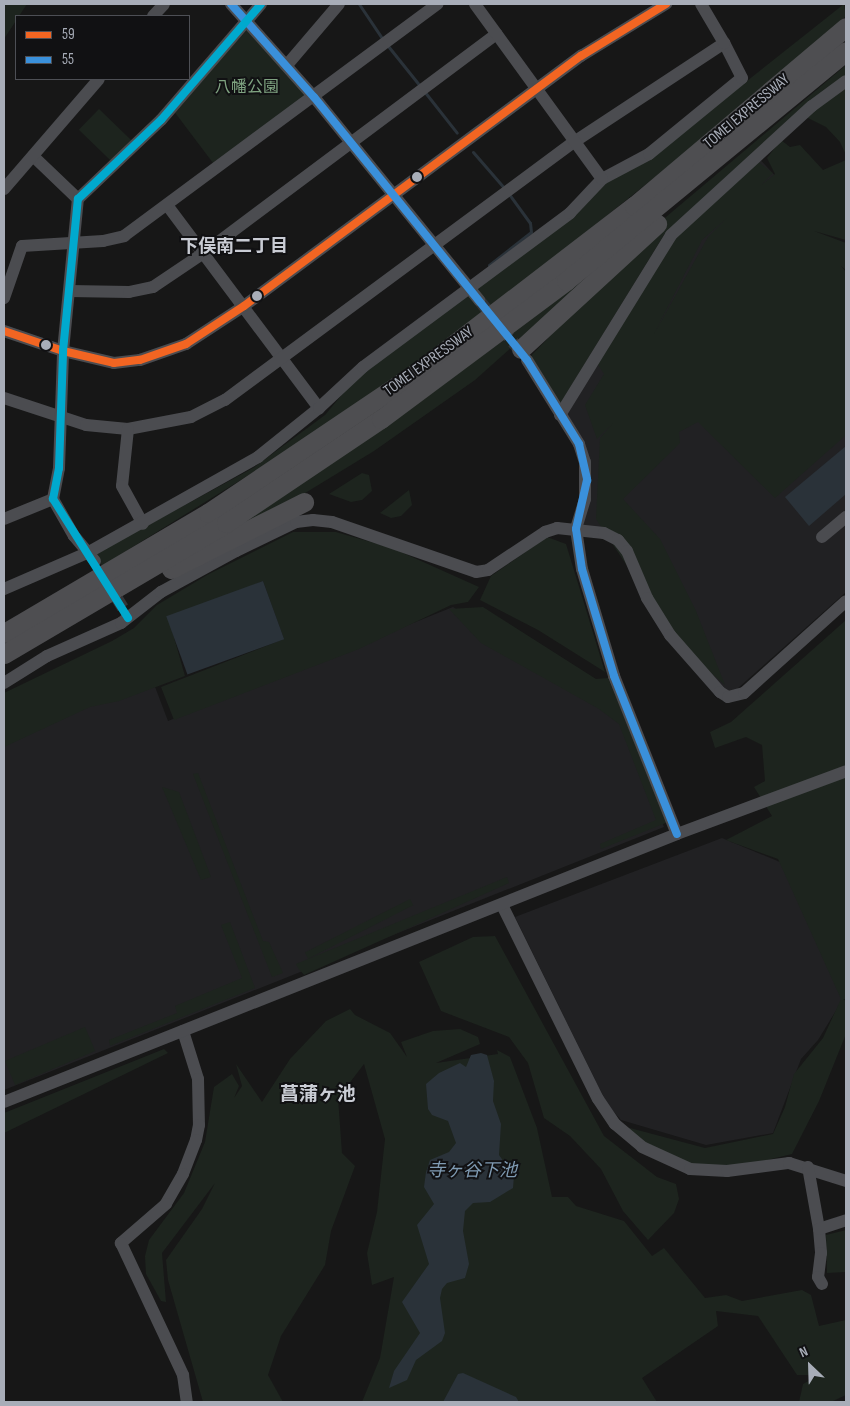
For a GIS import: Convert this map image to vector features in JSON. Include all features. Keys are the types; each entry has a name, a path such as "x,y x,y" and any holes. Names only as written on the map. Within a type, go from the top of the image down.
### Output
{"highway":[{"name":"TOMEI EXPRESSWAY","path":"5,646 96,580 258,481 420,370 634,206 846,27"},
{"name":"TOMEI EXPRESSWAY","path":"5,646 226,522 381,419 566,281 794,97 846,51"},
{"path":"524,354 794,97"},
{"path":"5,646 64,626 304,502"},
{"path":"4,622 96,580"}],"street":[{"path":"154,15 164,4"},
{"path":"231,4 314,97 478,300"},
{"path":"92,557 74,536 53,499 59,468 62,351 76,241 78,199 160,120 261,4"},
{"path":"287,65 339,4"},
{"path":"4,298 22,246 76,241 103,241 124,236 438,4"},
{"path":"475,4 602,179"},
{"path":"4,331 62,351 114,363 140,360 186,344 244,306 535,88 604,41 666,4"},
{"path":"4,589 92,557 143,524 258,457 319,408 363,367 570,213 602,179 649,154 742,78 701,4"},
{"path":"70,290 129,292 153,287 205,252 496,34"},
{"path":"4,398 86,425 128,430 191,417 224,400 283,359 574,142 724,43"},
{"path":"4,189 98,80"},
{"path":"560,415 672,234 812,106 846,81"},
{"path":"33,156 78,199"},
{"path":"168,205 205,252 319,408"},
{"path":"524,354 579,444 585,462 585,500 576,529 582,569 614,676 677,834"},
{"path":"128,430 122,486 143,524"},
{"path":"4,519 53,499"},
{"path":"822,537 846,517"},
{"path":"4,683 47,656 161,592 296,522 332,522 476,572 488,570 545,532 576,529 604,533 618,540 627,551 657,618 720,692 728,697 744,693 846,601"},
{"path":"4,1102 677,834 846,771"},
{"path":"502,905 598,1099 615,1124 642,1146 690,1169 727,1171 789,1163 808,1167 846,1181"},
{"path":"183,1031 198,1079 199,1124 196,1140 183,1174 166,1204 121,1243 183,1375 187,1402"},
{"path":"808,1167 819,1229 821,1253 818,1277 822,1284"},
{"path":"819,1229 846,1220"}],"shaded area":[{"path":"757,156 789,191 800,194 804,230 846,272 846,592 737,689 720,692 612,537 577,525 588,461 560,415"},
{"path":"453,607 619,716 664,827 4,1090 4,743 143,655 168,721"},
{"path":"722,838 780,862 845,996 818,1040 801,1059 773,1133 706,1145 621,1120 607,1104 515,917"}],"green space":[{"path":"4,4 27,4 20,15 15,15 15,22 4,39"},
{"path":"844,4 846,16 761,92 484,314 318,432 102,566 95,554 253,468 325,415 366,366 605,183 651,157"},
{"name":"八幡公園","path":"247,30 305,91 304,97 213,163 173,110"},
{"path":"846,65 846,155 840,142 826,127 804,116 754,159 773,173 760,186 775,174 767,158 781,140 790,147 800,145 823,170 846,160 846,240 814,231 846,243 846,270 841,266 846,272 846,435 775,498 698,422 679,432 680,443 623,499 660,539 696,611 725,685 680,646 596,519 600,438 613,423 597,439 585,405 604,374 597,363 671,235 741,169 664,235 560,404 527,360 660,222","holes":["727,218 708,237 654,334 702,240"]},
{"path":"99,109 132,141 112,162 79,130"},
{"path":"578,280 585,282 475,380 374,451 297,498 225,533"},
{"path":"362,473 369,475 372,491 362,500 351,502 329,494"},
{"path":"409,490 412,505 401,516 391,518 380,513"},
{"path":"293,532 336,532 392,548 479,587 468,602 451,605 359,649 174,720 161,687 284,639 263,581 169,620 185,676 119,701 90,707 4,747 4,693 112,641 134,628 157,605 207,575"},
{"path":"547,537 566,544 605,672 538,630 480,600 491,576"},
{"path":"483,607 596,679 608,678 668,822 601,849 600,844 656,820 619,724 599,709 481,643 449,609"},
{"path":"846,620 846,999 843,999 846,1001 846,1034 819,1101 792,1154 721,1171 675,1163 615,1124 705,1148 773,1134 785,1107 794,1074 823,1038 841,999 778,859 726,840 772,816 754,787 765,781 762,745 746,737 715,748 710,732 731,722"},
{"path":"198,773 263,941 269,942 283,973 272,977 193,774"},
{"path":"162,787 179,792 211,877 201,880"},
{"path":"507,877 509,883 304,975 296,964"},
{"path":"410,899 413,905 308,959 305,953"},
{"path":"230,922 255,988 110,1046 109,1040 177,1013 175,1006 242,978 221,925"},
{"path":"495,936 604,1136 657,1177 676,1184 679,1199 674,1213 648,1240 623,1211 601,1169 570,1136 544,1118 528,1063 509,1037 441,1011 419,962 473,937"},
{"path":"350,1009 355,1015 390,1033 407,1057 401,1042 433,1031 460,1029 478,1037 480,1044 436,1063 498,1054 497,1050 510,1057 537,1128 552,1197 568,1197 576,1206 624,1221 652,1256 664,1248 705,1298 726,1295 742,1301 802,1290 811,1295 819,1326 846,1320 846,1395 831,1402 799,1402 803,1384 819,1375 797,1375 758,1316 716,1311 718,1326 642,1378 657,1402 362,1402 380,1358 394,1277 372,1285 367,1253 377,1212 385,1139 364,1064 338,1098 342,1153 355,1166 331,1231 325,1265 281,1336 268,1375 283,1402 203,1402 168,1280 166,1260 202,1209 215,1183 162,1253 166,1302 161,1301 146,1274 145,1256 149,1240 184,1193 205,1142 214,1087 232,1074 239,1086 234,1098 242,1086 236,1064 262,1102 290,1059 326,1021"},
{"path":"85,1027 95,1051 15,1085 5,1061"},
{"path":"164,1049 168,1053 4,1133 4,1113"},
{"path":"846,1230 846,1272 827,1273 826,1235"}],"water":[{"path":"846,446 846,494 809,526 785,497"},
{"path":"263,581 284,639 187,674 166,616"},
{"name":"寺ヶ谷下池","path":"481,1053 487,1055 494,1081 493,1101 501,1124 499,1155 514,1176 513,1188 490,1202 473,1203 465,1211 463,1231 469,1264 465,1278 447,1283 442,1289 440,1298 445,1333 442,1341 416,1360 407,1380 389,1388 394,1371 420,1333 402,1302 429,1264 417,1225 434,1204 424,1187 426,1172 430,1160 449,1152 456,1143 448,1121 432,1115 428,1109 426,1084 439,1073 460,1063 466,1067 471,1055"},
{"path":"463,1373 516,1397 519,1402 443,1402 458,1374"}],"waterway":[{"path":"359,4 384,41"},
{"path":"388,46 420,86"},
{"path":"424,91 457,133"},
{"path":"473,152 505,189"},
{"path":"489,265 531,232 530,223 509,194"}],"tunnel":[{"path":"479,300 524,356"},
{"path":"108,584 123,608"}],"transit line":[{"name":"55","path":"231,4 314,97 527,360 579,444 587,480 576,529 582,569 614,676 677,834"},
{"path":"128,618 53,499 59,468 63,351 78,199 161,120 261,4"},
{"name":"59","path":"4,331 63,351 114,363 140,360 186,344 244,306 581,56 666,4"}],"district":[{"name":"下俣南二丁目","path":"234,247"},
{"name":"菖蒲ヶ池","path":"318,1095"}]}
